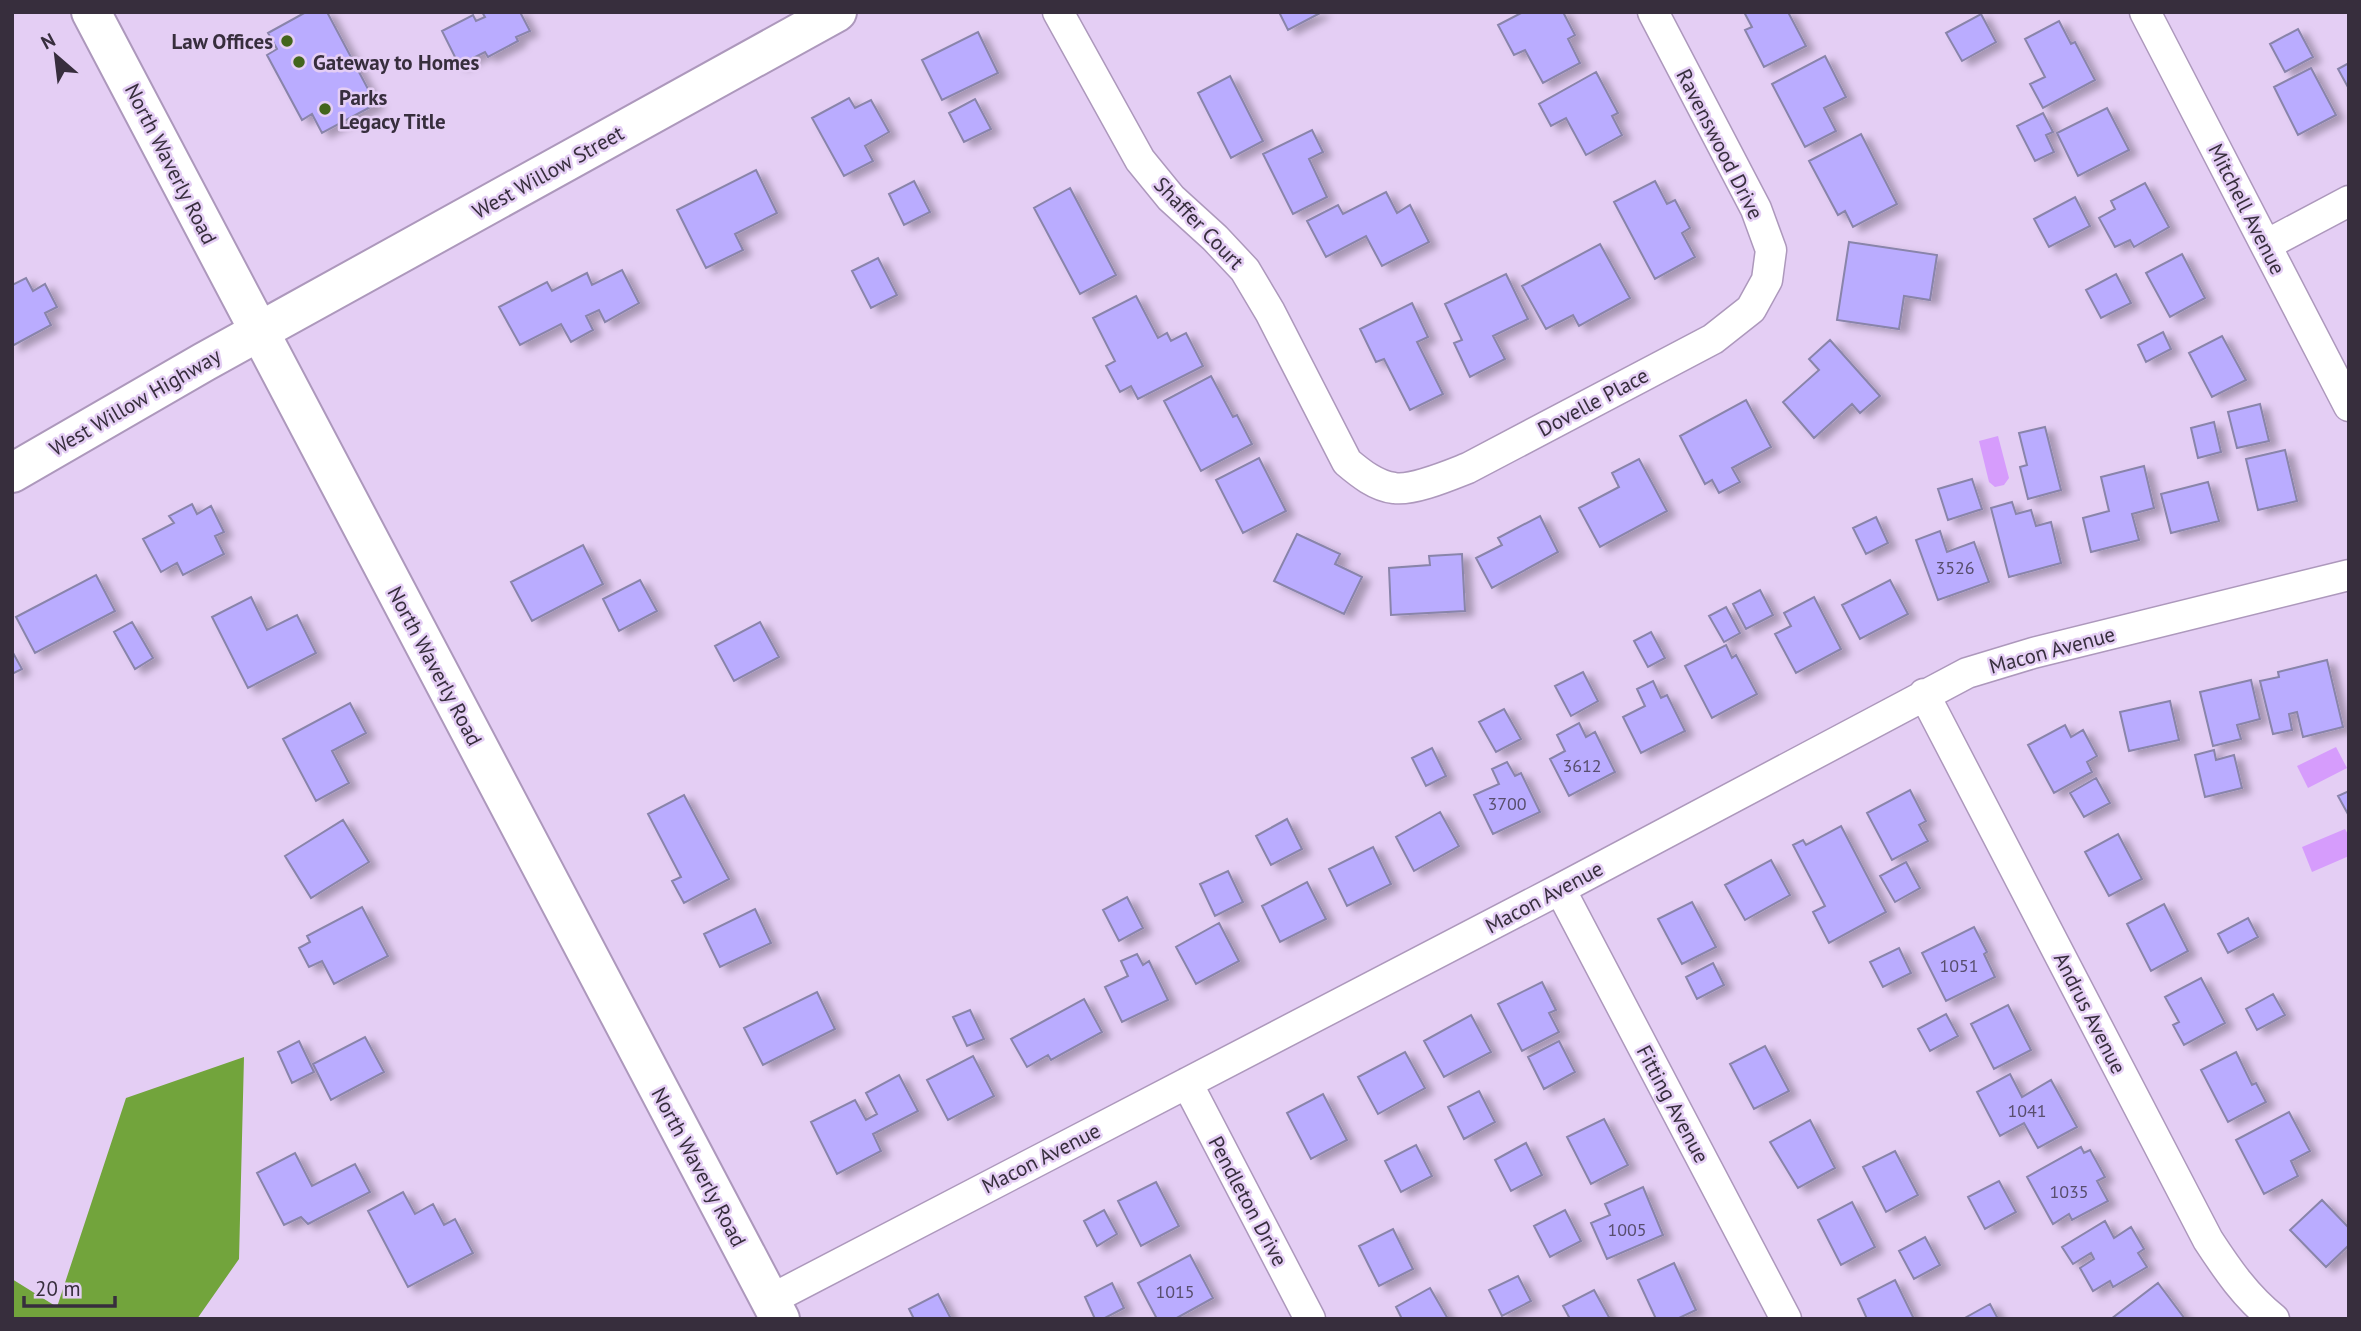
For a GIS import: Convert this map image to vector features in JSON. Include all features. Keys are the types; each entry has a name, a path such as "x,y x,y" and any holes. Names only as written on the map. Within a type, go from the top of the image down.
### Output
{"main road":[{"name":"North Waverly Road","path":"91,12 775,1309"},
{"name":"West Willow Street","path":"259,332 836,12"},
{"name":"West Willow Highway","path":"12,473 259,332"}],"street":[{"name":"Shaffer Court","path":"1058,12 1140,160 1171,198 1245,270 1267,306 1347,462 1366,477 1395,489"},
{"name":"Ravenswood Drive","path":"1653,12 1756,208 1771,250 1768,280"},
{"name":"Mitchell Avenue","path":"2145,12 2349,406"},
{"path":"2266,245 2349,201"},
{"name":"Dovelle Place","path":"1395,489 1431,482 1468,468 1713,339 1751,309 1768,280"},
{"name":"Macon Avenue","path":"775,1309 1187,1083 1967,673 2033,653 2349,575"},
{"name":"Andrus Avenue","path":"1924,694 2208,1240 2257,1306 2274,1319"},
{"name":"Fitting Avenue","path":"1560,889 1786,1319"},
{"name":"Pendleton Drive","path":"1187,1083 1310,1319"}],"green space":[{"path":"244,1057 239,1259 197,1319 12,1319 12,1279 57,1307 126,1098"}],"shaded area":[{"path":"1998,436 2009,478 2004,485 1995,487 1989,482 1979,441"},
{"path":"2336,747 2347,768 2308,788 2297,766"},
{"path":"2345,829 2349,836 2349,856 2312,872 2302,847"}],"building":[{"path":"306,12 327,12 376,104 322,133 312,114 302,120 267,55 277,49 268,33"},
{"path":"482,12 520,12 530,31 516,37 518,41 488,57 485,52 459,65 442,31 473,15 476,21 485,17"},
{"path":"1279,12 1322,12 1288,30"},
{"path":"1523,12 1563,12 1575,35 1568,39 1580,63 1543,83 1525,50 1514,55 1498,25"},
{"path":"1744,12 1788,12 1806,46 1764,67 1745,30 1752,27"},
{"path":"1981,14 1996,42 1962,61 1946,33"},
{"path":"2059,21 2071,44 2075,42 2095,80 2043,108 2030,84 2045,77 2025,39"},
{"path":"2298,29 2313,57 2285,72 2270,44"},
{"path":"978,32 998,73 942,100 922,60"},
{"path":"1825,56 1846,97 1824,108 1836,131 1805,147 1772,84"},
{"path":"2349,63 2349,89 2338,69"},
{"path":"2311,68 2336,115 2298,135 2274,87"},
{"path":"1596,72 1618,113 1612,116 1622,135 1586,155 1566,118 1551,126 1539,104"},
{"path":"1230,76 1263,141 1231,158 1198,93"},
{"path":"849,98 855,108 871,100 889,132 865,146 873,161 844,176 812,118"},
{"path":"975,99 991,129 964,142 949,113"},
{"path":"2107,108 2129,150 2078,176 2057,133"},
{"path":"2043,113 2053,132 2046,135 2054,152 2035,161 2017,126"},
{"path":"1312,130 1323,152 1309,159 1327,197 1293,214 1263,154"},
{"path":"1861,134 1897,204 1853,227 1845,211 1838,215 1809,161"},
{"path":"756,170 777,213 735,234 743,250 706,268 677,210"},
{"path":"914,181 930,212 904,225 889,194"},
{"path":"1655,181 1667,204 1675,200 1690,228 1682,233 1695,257 1655,279 1614,202"},
{"path":"2145,183 2169,227 2134,247 2130,240 2115,247 2099,218 2115,209 2111,201"},
{"path":"1070,188 1116,275 1080,294 1034,208"},
{"path":"1386,192 1397,213 1410,205 1429,242 1382,266 1366,236 1326,257 1307,221 1338,205 1343,214"},
{"path":"2075,197 2090,226 2049,247 2034,219"},
{"path":"1849,242 1937,255 1930,300 1904,296 1899,329 1837,320"},
{"path":"1600,244 1630,298 1579,326 1573,315 1546,329 1522,286"},
{"path":"2182,254 2205,298 2170,317 2146,273"},
{"path":"878,258 897,295 871,308 852,271"},
{"path":"622,270 639,303 605,322 599,310 586,316 593,330 571,342 561,324 520,345 499,307 547,282 552,291 587,273 592,285"},
{"path":"1506,274 1528,319 1493,336 1505,359 1470,377 1454,343 1462,340 1445,304"},
{"path":"2116,274 2131,303 2101,318 2086,290"},
{"path":"26,278 33,291 45,284 57,307 45,313 51,325 12,346 12,285"},
{"path":"1136,296 1158,338 1167,333 1171,341 1186,333 1203,366 1138,399 1131,386 1120,392 1106,366 1115,361 1093,318"},
{"path":"1412,303 1428,337 1417,342 1443,394 1410,410 1384,359 1376,362 1360,329"},
{"path":"2163,332 2171,349 2146,362 2138,345"},
{"path":"2222,336 2246,380 2212,397 2189,353"},
{"path":"1830,340 1880,396 1860,413 1852,404 1814,438 1783,402 1819,370 1809,359"},
{"path":"1211,376 1233,417 1237,415 1252,444 1201,471 1164,401"},
{"path":"1746,400 1771,447 1732,468 1740,482 1719,493 1712,480 1705,484 1680,436"},
{"path":"2260,404 2269,441 2237,448 2228,412"},
{"path":"2214,422 2221,452 2198,458 2191,428"},
{"path":"2045,427 2061,490 2028,499 2020,467 2027,465 2019,433"},
{"path":"2285,450 2297,501 2258,510 2246,459"},
{"path":"1259,458 1286,511 1243,533 1216,480"},
{"path":"1639,459 1667,511 1600,547 1579,508 1619,487 1612,473"},
{"path":"2144,466 2154,508 2132,514 2139,540 2091,552 2083,518 2109,511 2101,477"},
{"path":"1972,479 1982,509 1948,520 1938,489"},
{"path":"2208,482 2219,521 2171,533 2161,494"},
{"path":"2012,502 2016,514 2031,510 2036,526 2051,522 2061,563 2009,577 1991,508"},
{"path":"192,504 197,514 211,506 224,532 215,536 224,554 183,575 177,563 161,572 143,539 174,523 169,516"},
{"path":"1540,516 1558,552 1492,588 1476,558 1502,545 1498,538"},
{"path":"1876,517 1888,543 1866,554 1853,528"},
{"path":"1940,531 1947,552 1974,542 1989,582 1938,600 1916,540"},
{"path":"1297,534 1340,554 1335,564 1362,577 1344,614 1274,581"},
{"path":"583,545 603,584 532,621 511,582"},
{"path":"1462,554 1465,611 1391,615 1389,568 1430,565 1429,556"},
{"path":"96,575 115,611 35,653 16,617"},
{"path":"640,580 657,611 619,631 603,599"},
{"path":"1890,580 1908,614 1860,639 1842,605"},
{"path":"1760,590 1773,615 1746,629 1733,604"},
{"path":"251,597 267,630 297,615 316,653 248,688 212,617"},
{"path":"1814,597 1841,649 1796,673 1775,634 1791,626 1784,613"},
{"path":"1726,607 1740,633 1724,642 1709,616"},
{"path":"132,622 153,658 135,669 114,632"},
{"path":"760,622 779,657 734,681 715,646"},
{"path":"1651,632 1665,658 1648,667 1634,641"},
{"path":"1726,645 1732,658 1736,655 1757,694 1712,718 1685,666"},
{"path":"12,651 22,669 12,674"},
{"path":"2327,660 2343,727 2303,737 2297,712 2289,714 2292,730 2273,734 2260,681 2279,677 2278,672"},
{"path":"1583,672 1598,701 1571,716 1555,686"},
{"path":"2251,680 2260,719 2237,725 2241,739 2213,746 2200,692"},
{"path":"1653,681 1661,698 1667,695 1685,731 1641,753 1623,717 1645,706 1637,689"},
{"path":"2170,701 2179,740 2129,751 2120,712"},
{"path":"350,703 366,733 332,751 349,783 316,801 283,739"},
{"path":"1504,709 1521,739 1496,752 1479,722"},
{"path":"1579,723 1586,737 1595,732 1615,772 1569,796 1550,759 1565,751 1557,735"},
{"path":"2065,725 2071,737 2083,730 2097,756 2087,762 2092,772 2054,793 2028,745"},
{"path":"1432,748 1446,776 1426,786 1412,758"},
{"path":"2214,750 2216,760 2234,755 2242,788 2205,797 2195,755"},
{"path":"1507,762 1515,776 1521,773 1540,812 1493,834 1474,795 1499,784 1492,769"},
{"path":"2096,778 2110,803 2084,817 2070,793"},
{"path":"1910,790 1926,821 1919,825 1928,841 1892,860 1867,813"},
{"path":"2349,791 2349,816 2338,796"},
{"path":"684,795 729,879 684,903 672,881 681,877 648,814"},
{"path":"1440,812 1459,846 1414,871 1396,837"},
{"path":"1287,819 1302,849 1271,865 1256,836"},
{"path":"343,820 369,862 311,898 285,856"},
{"path":"1841,826 1886,912 1829,943 1813,912 1825,906 1793,845 1803,840 1806,845"},
{"path":"2118,834 2142,879 2109,896 2085,852"},
{"path":"1373,847 1391,884 1347,906 1329,869"},
{"path":"1771,860 1790,895 1745,920 1725,885"},
{"path":"1906,862 1920,888 1895,902 1880,876"},
{"path":"1228,871 1243,902 1215,916 1200,884"},
{"path":"1307,882 1326,919 1280,942 1262,906"},
{"path":"1127,897 1143,928 1119,941 1103,910"},
{"path":"1692,902 1716,947 1682,964 1658,919"},
{"path":"2164,904 2188,951 2151,971 2127,924"},
{"path":"362,907 388,956 334,984 322,961 309,967 299,948 310,942 307,936"},
{"path":"755,909 771,943 720,967 704,934"},
{"path":"2248,918 2258,937 2228,953 2218,934"},
{"path":"1219,923 1239,961 1196,984 1176,947"},
{"path":"1974,927 1987,952 1984,954 1995,977 1946,1001 1922,953"},
{"path":"1899,948 1911,973 1883,987 1870,962"},
{"path":"1137,954 1143,965 1149,961 1168,1000 1122,1022 1105,987 1128,976 1121,961"},
{"path":"1713,963 1724,985 1697,999 1686,977"},
{"path":"2201,978 2225,1023 2184,1045 2173,1025 2179,1022 2165,997"},
{"path":"1542,982 1556,1010 1549,1013 1559,1032 1522,1051 1498,1004"},
{"path":"817,992 835,1029 763,1065 744,1028"},
{"path":"2273,994 2285,1015 2257,1030 2246,1009"},
{"path":"1084,999 1102,1032 1051,1060 1048,1055 1027,1067 1011,1039"},
{"path":"2008,1005 2031,1050 1994,1069 1971,1024"},
{"path":"970,1010 984,1039 967,1046 953,1017"},
{"path":"1946,1014 1958,1036 1930,1051 1918,1029"},
{"path":"1471,1015 1491,1052 1444,1077 1424,1041"},
{"path":"365,1037 384,1072 331,1100 313,1064"},
{"path":"299,1041 314,1072 292,1083 278,1052"},
{"path":"1559,1041 1575,1072 1544,1089 1528,1057"},
{"path":"1765,1046 1789,1091 1754,1109 1730,1064"},
{"path":"1405,1052 1425,1088 1378,1114 1358,1077"},
{"path":"2236,1052 2252,1085 2256,1083 2266,1102 2228,1122 2201,1070"},
{"path":"973,1056 994,1096 948,1120 927,1080"},
{"path":"2010,1074 2022,1097 2051,1080 2077,1127 2038,1148 2024,1123 2000,1136 1977,1092"},
{"path":"899,1075 918,1111 873,1134 881,1151 837,1174 811,1122 855,1100 866,1120 877,1114 866,1093"},
{"path":"1479,1091 1495,1122 1464,1139 1448,1107"},
{"path":"1323,1094 1347,1140 1311,1159 1287,1113"},
{"path":"2289,1112 2310,1151 2291,1161 2298,1176 2264,1194 2236,1140"},
{"path":"1604,1119 1628,1165 1591,1184 1567,1137"},
{"path":"1810,1120 1835,1168 1798,1188 1770,1142"},
{"path":"1526,1143 1542,1175 1511,1191 1495,1160"},
{"path":"1416,1145 1432,1176 1401,1192 1385,1161"},
{"path":"2081,1147 2084,1153 2090,1150 2105,1177 2097,1181 2108,1201 2072,1220 2069,1214 2053,1224 2027,1177"},
{"path":"1895,1151 1918,1195 1886,1212 1863,1167"},
{"path":"295,1153 312,1186 355,1164 370,1192 308,1224 301,1217 284,1225 257,1173"},
{"path":"1999,1181 2016,1212 1985,1229 1968,1197"},
{"path":"1156,1182 1179,1226 1141,1246 1118,1201"},
{"path":"1643,1187 1663,1235 1607,1259 1591,1223 1610,1215 1605,1204"},
{"path":"403,1192 415,1214 433,1204 444,1225 455,1219 473,1253 408,1287 368,1211"},
{"path":"2322,1200 2349,1228 2349,1245 2326,1267 2290,1230"},
{"path":"1852,1202 1875,1247 1841,1265 1818,1220"},
{"path":"1104,1210 1117,1234 1097,1246 1084,1221"},
{"path":"1565,1210 1581,1241 1550,1257 1534,1226"},
{"path":"2105,1221 2114,1238 2131,1227 2144,1249 2138,1253 2147,1267 2113,1287 2110,1281 2093,1291 2080,1268 2094,1259 2091,1253 2073,1264 2062,1247"},
{"path":"1393,1229 1413,1269 1379,1286 1359,1246"},
{"path":"1925,1237 1940,1265 1914,1279 1899,1251"},
{"path":"1190,1255 1213,1298 1175,1319 1157,1319 1138,1283"},
{"path":"1674,1263 1696,1310 1677,1319 1656,1319 1638,1280"},
{"path":"1518,1276 1531,1301 1502,1316 1489,1290"},
{"path":"1895,1280 1914,1319 1867,1319 1858,1299"},
{"path":"1112,1283 1124,1308 1103,1319 1095,1319 1085,1297"},
{"path":"2158,1283 2185,1319 2111,1319"},
{"path":"1430,1288 1448,1319 1402,1319 1396,1307"},
{"path":"1594,1290 1610,1319 1570,1319 1563,1306"},
{"path":"938,1294 951,1319 914,1319 909,1309"},
{"path":"1990,1304 1998,1319 1963,1319"}],"place":[{"name":"Law Offices","path":"287,41"},
{"name":"Gateway to Homes","path":"299,62"},
{"name":"Parks Legacy Title","path":"325,109"}]}
